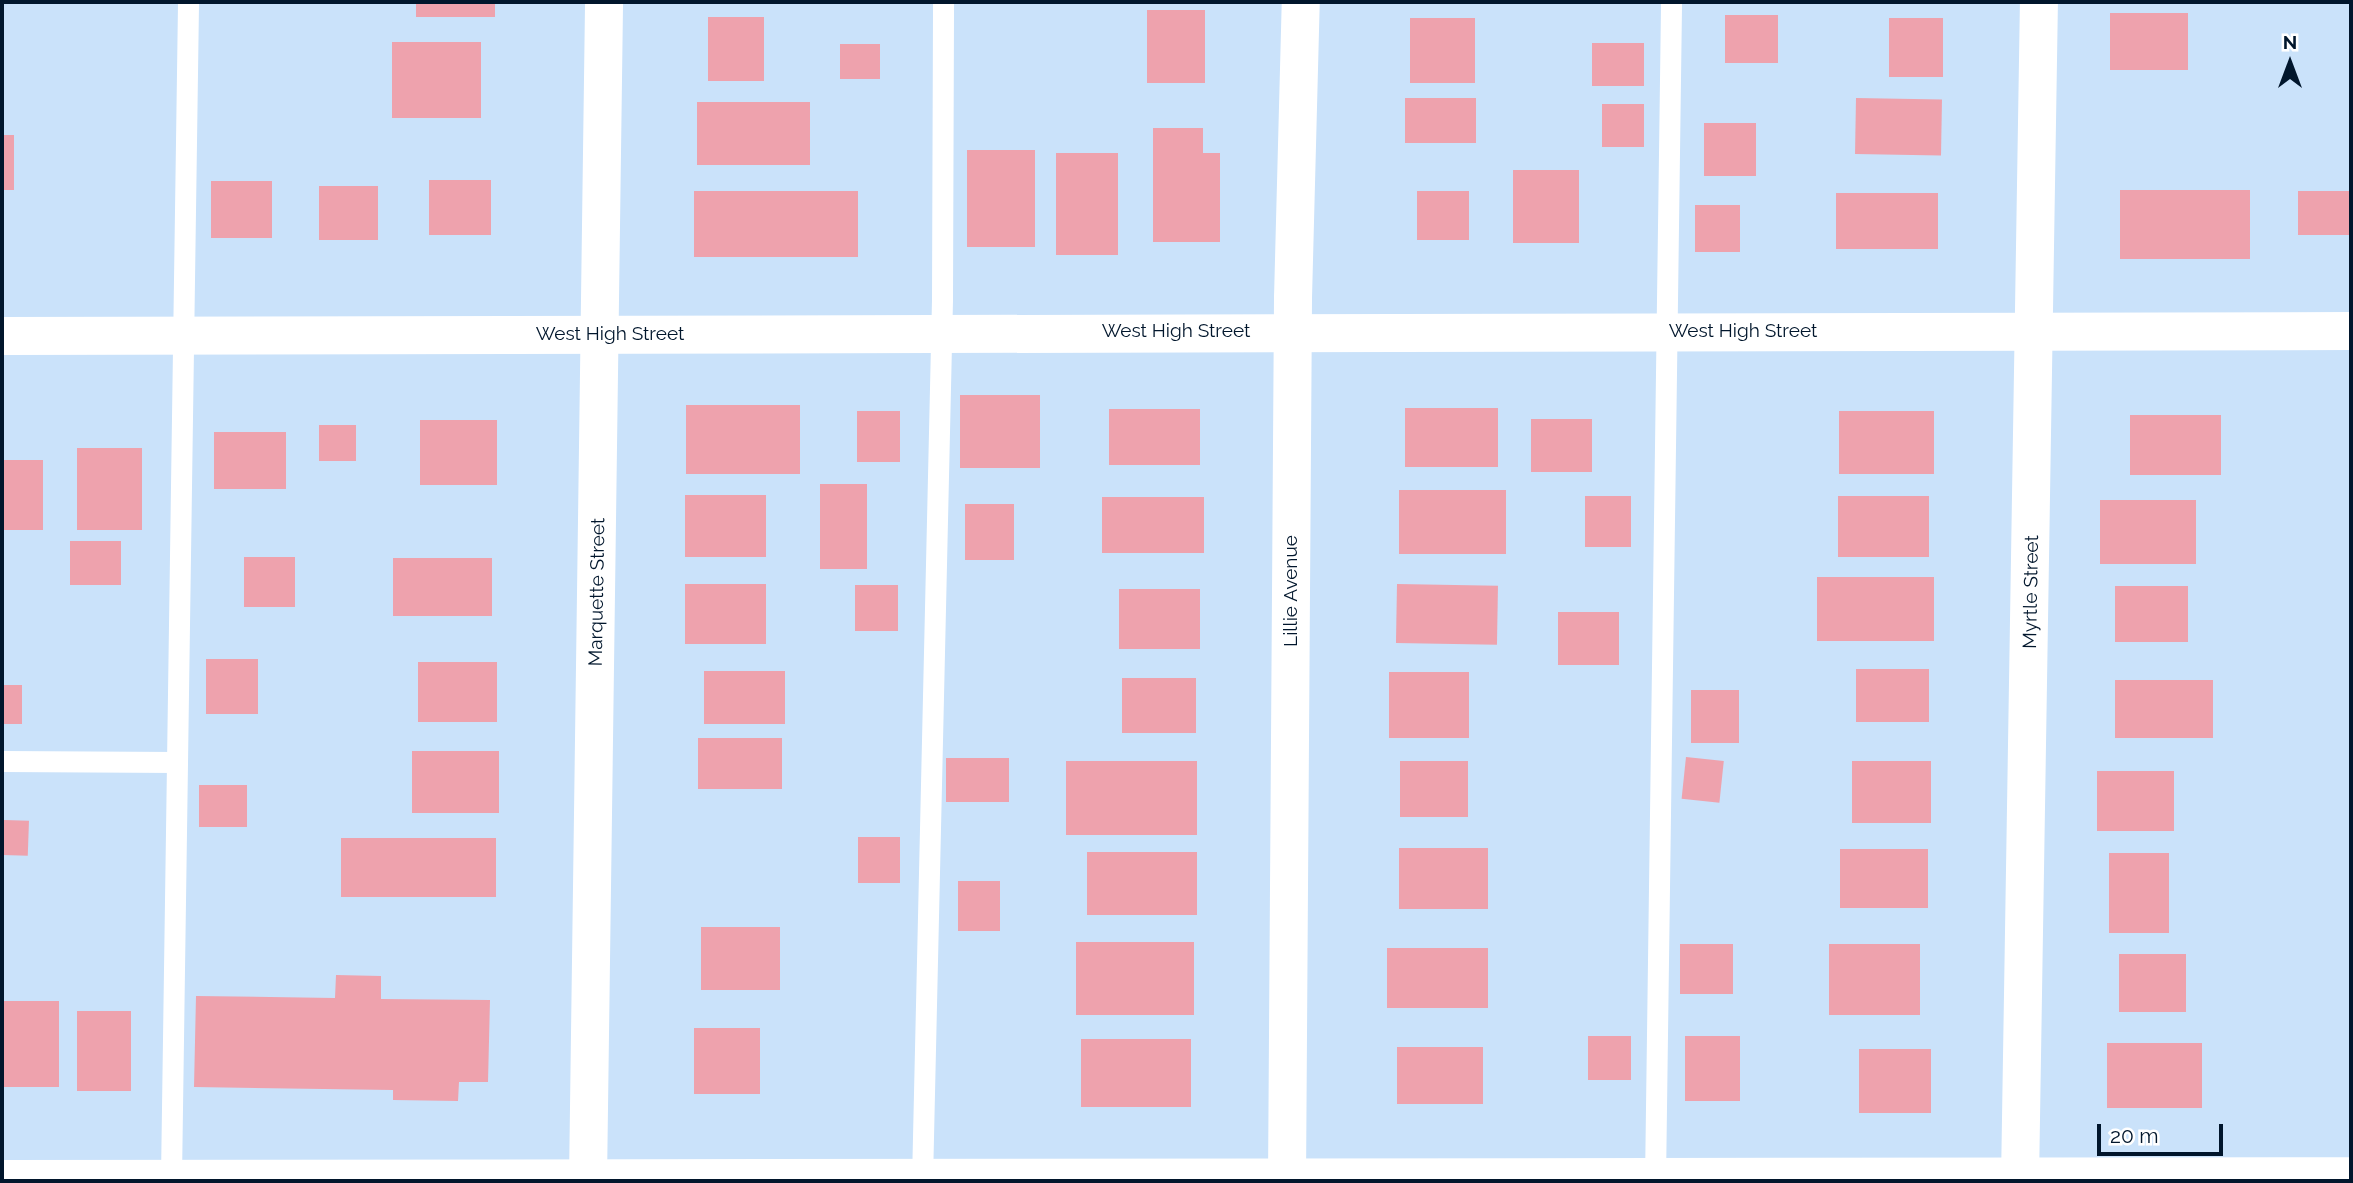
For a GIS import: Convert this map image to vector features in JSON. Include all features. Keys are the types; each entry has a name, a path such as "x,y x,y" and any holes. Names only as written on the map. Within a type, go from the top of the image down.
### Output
{"street":[{"name":"Marquette Street","path":"588,1180 604,2"},
{"name":"Lillie Avenue","path":"1287,1180 1293,331 1301,2"},
{"name":"Myrtle Street","path":"2020,1178 2036,331 2039,2"},
{"name":"West High Street","path":"2,336 942,331 2351,331"},
{"path":"2,1179 171,1177 922,1181 2351,1176"}],"lane":[{"path":"171,1177 188,2"},
{"path":"922,1181 942,331 943,2"},
{"path":"1655,1180 1671,2"},
{"path":"2,761 177,762"}],"building":[{"path":"416,2 495,2 495,17 416,17"},
{"path":"1147,10 1205,10 1205,83 1147,83"},
{"path":"2110,13 2188,13 2188,70 2110,70"},
{"path":"1725,15 1778,15 1778,63 1725,63"},
{"path":"708,17 764,17 764,81 708,81"},
{"path":"1410,18 1475,18 1475,83 1410,83"},
{"path":"1889,18 1943,18 1943,77 1889,77"},
{"path":"392,42 481,42 481,118 392,118"},
{"path":"1592,43 1644,43 1644,86 1592,86"},
{"path":"840,44 880,44 880,79 840,79"},
{"path":"1405,98 1476,98 1476,143 1405,143"},
{"path":"1856,98 1942,100 1941,155 1855,154"},
{"path":"697,102 810,102 810,165 697,165"},
{"path":"1602,104 1644,104 1644,147 1602,147"},
{"path":"1704,123 1756,123 1756,176 1704,176"},
{"path":"1153,128 1203,128 1203,153 1220,153 1220,242 1153,242"},
{"path":"2,135 14,135 14,190 2,190"},
{"path":"967,150 1035,150 1035,247 967,247"},
{"path":"1056,153 1118,153 1118,255 1056,255"},
{"path":"1513,170 1579,170 1579,243 1513,243"},
{"path":"429,180 491,180 491,235 429,235"},
{"path":"211,181 272,181 272,238 211,238"},
{"path":"319,186 378,186 378,240 319,240"},
{"path":"2120,190 2250,190 2250,259 2120,259"},
{"path":"694,191 858,191 858,257 694,257"},
{"path":"1417,191 1469,191 1469,240 1417,240"},
{"path":"2298,191 2351,191 2351,235 2298,235"},
{"path":"1836,193 1938,193 1938,249 1836,249"},
{"path":"1695,205 1740,205 1740,252 1695,252"},
{"path":"960,395 1040,395 1040,468 960,468"},
{"path":"686,405 800,405 800,474 686,474"},
{"path":"1405,408 1498,408 1498,467 1405,467"},
{"path":"1109,409 1200,409 1200,465 1109,465"},
{"path":"857,411 900,411 900,462 857,462"},
{"path":"1839,411 1934,411 1934,474 1839,474"},
{"path":"2130,415 2221,415 2221,475 2130,475"},
{"path":"1531,419 1592,419 1592,472 1531,472"},
{"path":"420,420 497,420 497,485 420,485"},
{"path":"319,425 356,425 356,461 319,461"},
{"path":"214,432 286,432 286,489 214,489"},
{"path":"77,448 142,448 142,530 77,530"},
{"path":"2,460 43,460 43,530 2,530"},
{"path":"820,484 867,484 867,569 820,569"},
{"path":"1399,490 1506,490 1506,554 1399,554"},
{"path":"685,495 766,495 766,557 685,557"},
{"path":"1585,496 1631,496 1631,547 1585,547"},
{"path":"1838,496 1929,496 1929,557 1838,557"},
{"path":"1102,497 1204,497 1204,553 1102,553"},
{"path":"2100,500 2196,500 2196,564 2100,564"},
{"path":"965,504 1014,504 1014,560 965,560"},
{"path":"70,541 121,541 121,585 70,585"},
{"path":"244,557 295,557 295,607 244,607"},
{"path":"393,558 492,558 492,616 393,616"},
{"path":"1817,577 1934,577 1934,641 1817,641"},
{"path":"685,584 766,584 766,644 685,644"},
{"path":"1397,584 1498,586 1497,645 1396,643"},
{"path":"855,585 898,585 898,631 855,631"},
{"path":"2115,586 2188,586 2188,642 2115,642"},
{"path":"1119,589 1200,589 1200,649 1119,649"},
{"path":"1558,612 1619,612 1619,665 1558,665"},
{"path":"206,659 258,659 258,714 206,714"},
{"path":"418,662 497,662 497,722 418,722"},
{"path":"1856,669 1929,669 1929,722 1856,722"},
{"path":"704,671 785,671 785,724 704,724"},
{"path":"1389,672 1469,672 1469,738 1389,738"},
{"path":"1122,678 1196,678 1196,733 1122,733"},
{"path":"2115,680 2213,680 2213,738 2115,738"},
{"path":"2,685 22,685 22,724 2,724"},
{"path":"1691,690 1739,690 1739,743 1691,743"},
{"path":"698,738 782,738 782,789 698,789"},
{"path":"412,751 499,751 499,813 412,813"},
{"path":"1686,757 1724,761 1719,803 1682,799"},
{"path":"946,758 1009,758 1009,802 946,802"},
{"path":"1066,761 1197,761 1197,835 1066,835"},
{"path":"1400,761 1468,761 1468,817 1400,817"},
{"path":"1852,761 1931,761 1931,823 1852,823"},
{"path":"2097,771 2174,771 2174,831 2097,831"},
{"path":"199,785 247,785 247,827 199,827"},
{"path":"4,820 29,821 28,856 3,855"},
{"path":"858,837 900,837 900,883 858,883"},
{"path":"341,838 496,838 496,897 341,897"},
{"path":"1399,848 1488,848 1488,909 1399,909"},
{"path":"1840,849 1928,849 1928,908 1840,908"},
{"path":"1087,852 1197,852 1197,915 1087,915"},
{"path":"2109,853 2169,853 2169,933 2109,933"},
{"path":"958,881 1000,881 1000,931 958,931"},
{"path":"701,927 780,927 780,990 701,990"},
{"path":"1076,942 1194,942 1194,1015 1076,1015"},
{"path":"1680,944 1733,944 1733,994 1680,994"},
{"path":"1829,944 1920,944 1920,1015 1829,1015"},
{"path":"1387,948 1488,948 1488,1008 1387,1008"},
{"path":"2119,954 2186,954 2186,1012 2119,1012"},
{"path":"336,975 381,976 381,999 490,1000 488,1082 459,1082 458,1101 393,1100 393,1090 194,1087 196,996 335,998"},
{"path":"4,1001 59,1001 59,1087 4,1087"},
{"path":"77,1011 131,1011 131,1091 77,1091"},
{"path":"694,1028 760,1028 760,1094 694,1094"},
{"path":"1588,1036 1631,1036 1631,1080 1588,1080"},
{"path":"1685,1036 1740,1036 1740,1101 1685,1101"},
{"path":"1081,1039 1191,1039 1191,1107 1081,1107"},
{"path":"2107,1043 2202,1043 2202,1108 2107,1108"},
{"path":"1397,1047 1483,1047 1483,1104 1397,1104"},
{"path":"1859,1049 1931,1049 1931,1113 1859,1113"}]}
